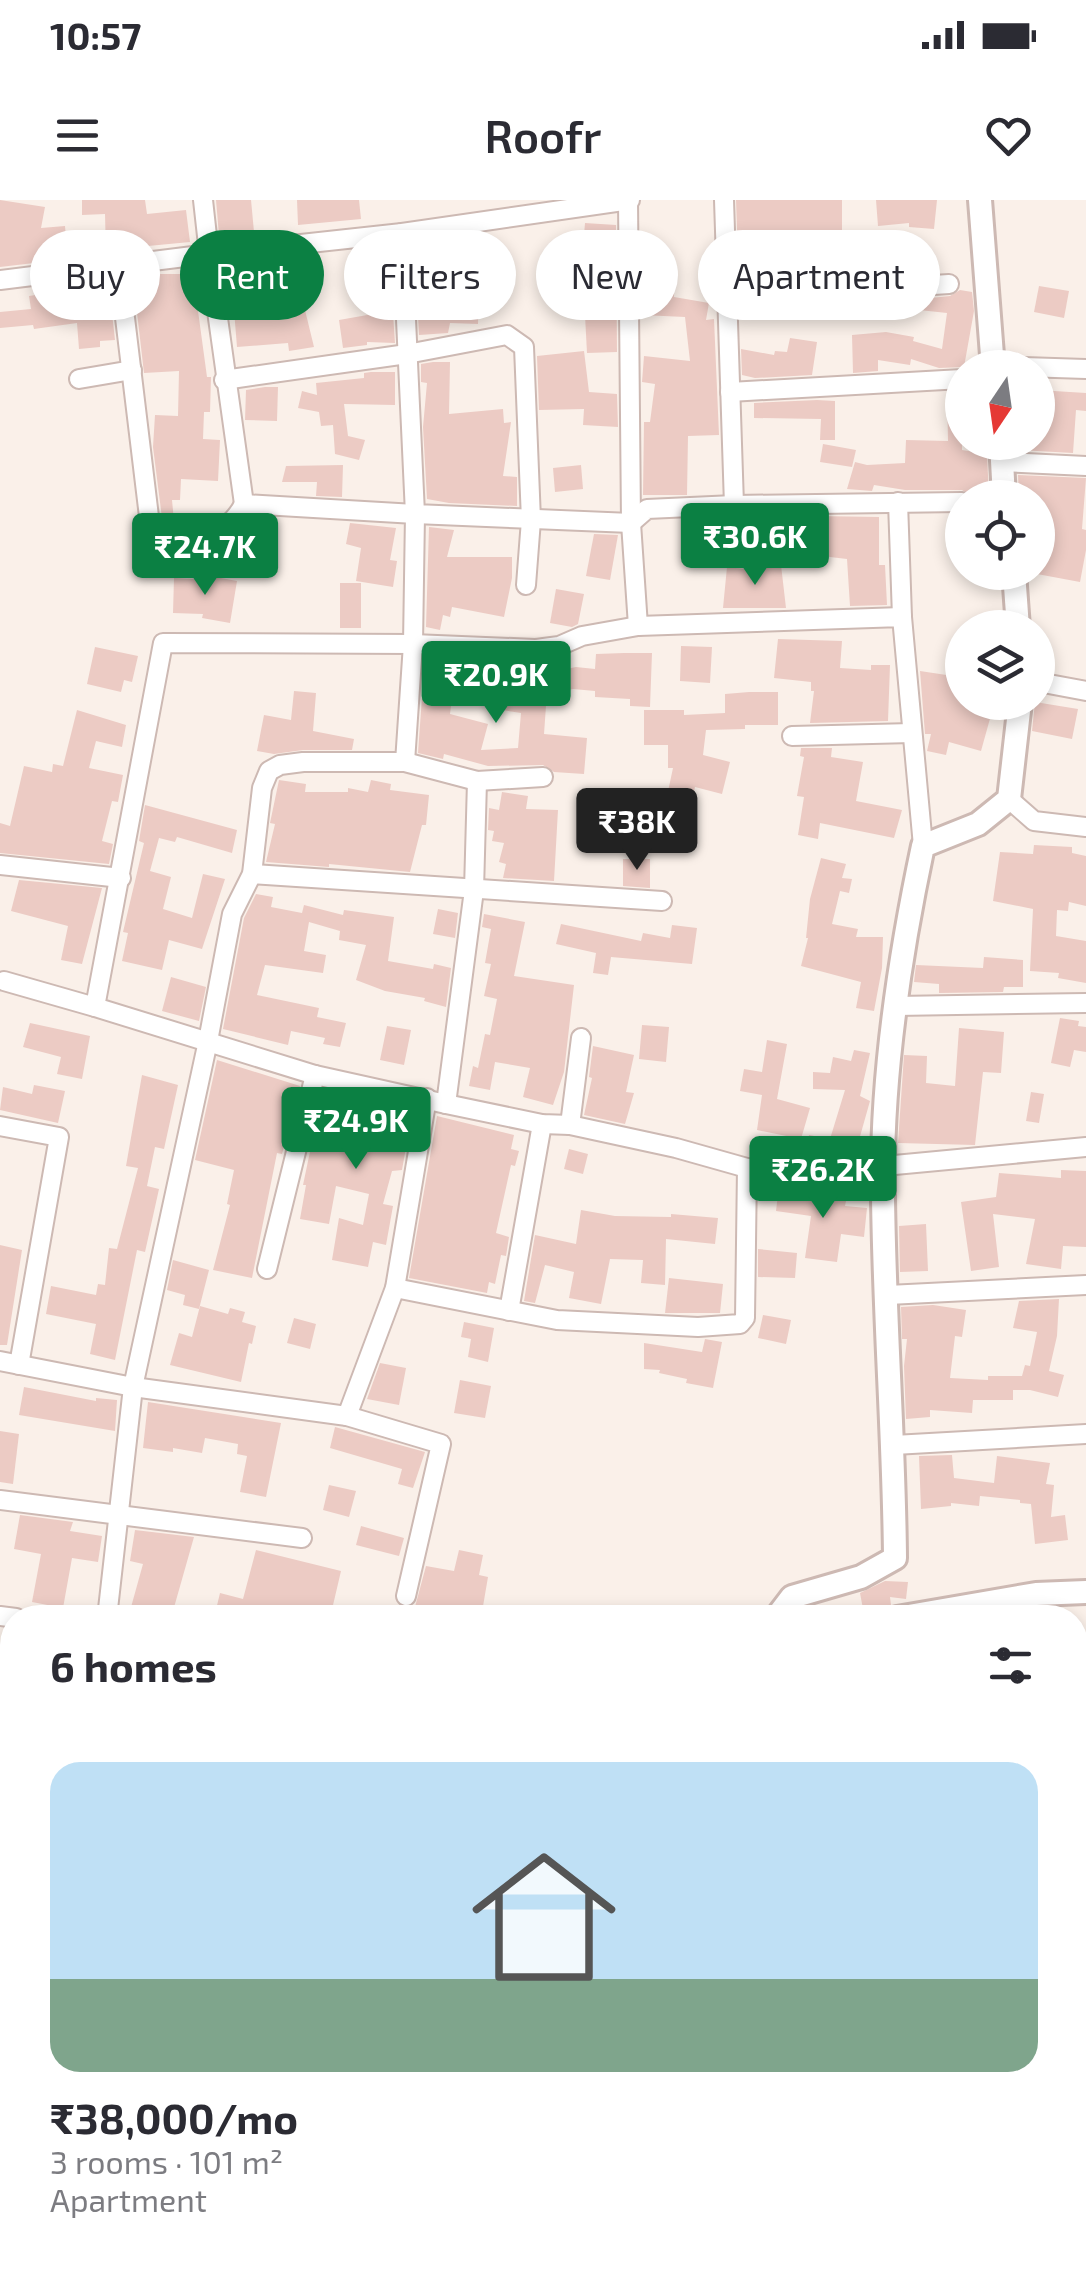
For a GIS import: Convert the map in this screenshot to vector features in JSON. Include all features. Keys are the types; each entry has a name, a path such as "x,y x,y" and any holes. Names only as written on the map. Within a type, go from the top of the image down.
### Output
{"street":[{"path":"203,200 206,230"},
{"path":"419,230 571,204 629,200 631,523 638,626"},
{"path":"724,200 725,230"},
{"path":"980,200 992,350"},
{"path":"0,280 30,277"},
{"path":"940,285 949,284"},
{"path":"126,320 150,525 177,543 207,536 235,522 244,504 217,320"},
{"path":"405,320 416,514 405,762"},
{"path":"728,320 734,504"},
{"path":"224,380 508,335 524,346 531,520 526,585"},
{"path":"1055,368 1086,369"},
{"path":"79,379 132,370"},
{"path":"730,392 945,380"},
{"path":"1050,460 1086,466"},
{"path":"786,1605 792,1597 860,1577 895,1558 883,1191 890,1048 922,846 902,617 898,502"},
{"path":"244,504 631,523 647,510 734,504 945,502"},
{"path":"95,1007 162,643 412,644 536,650 582,636 638,626 902,617"},
{"path":"1055,685 1086,691"},
{"path":"922,846 978,824 1009,799 1018,720"},
{"path":"792,736 912,733"},
{"path":"109,1605 132,1387 232,914 252,874 262,788 270,770 303,762 405,762 477,781 543,777"},
{"path":"346,1416 395,1288 436,1101 474,890 477,781"},
{"path":"1009,799 1034,821 1086,827"},
{"path":"0,865 121,878"},
{"path":"252,874 662,901"},
{"path":"4,981 316,1075 542,1124 570,1125 747,1168 883,1191"},
{"path":"896,1006 1086,1003"},
{"path":"570,1125 581,1038"},
{"path":"267,1269 316,1075"},
{"path":"509,1311 542,1124"},
{"path":"0,1126 59,1137 19,1365"},
{"path":"884,1166 1086,1147"},
{"path":"395,1288 556,1320 698,1328 740,1324 745,1318 747,1168"},
{"path":"888,1295 1086,1284"},
{"path":"0,1362 132,1387 346,1416 441,1444 406,1596"},
{"path":"894,1445 1086,1434"},
{"path":"0,1500 302,1538"},
{"path":"972,1605 1036,1594 1086,1592"}],"building":[{"path":"0,200 45,207 41,228 65,226 65,230 30,230 30,263 0,267"},
{"path":"82,200 145,200 147,214 186,210 188,230 180,230 180,243 160,245 160,230 105,230 105,214 82,215"},
{"path":"216,200 251,200 254,230 219,230"},
{"path":"297,200 359,200 361,219 298,225"},
{"path":"736,200 842,200 842,230 737,230"},
{"path":"876,200 937,200 934,229 909,227 909,223 878,226"},
{"path":"585,223 616,225 616,230 584,230"},
{"path":"160,274 180,274 180,320 199,320 207,377 211,377 210,412 204,412 203,439 220,440 218,481 181,479 180,500 172,500 174,521 162,518 153,447 155,415 178,416 179,371 144,373 138,320 160,320"},
{"path":"1039,286 1069,291 1064,318 1034,312"},
{"path":"960,290 972,292 974,311 967,350 945,350 945,368 911,359 910,365 878,360 878,371 853,373 852,335 886,332 914,337 913,341 942,349 947,313 940,312 940,297"},
{"path":"678,298 698,301 698,320 714,320 719,435 688,436 687,495 643,495 644,422 650,422 655,384 642,382 644,356 690,361 685,317 678,317"},
{"path":"30,309 30,320 113,320 115,340 100,341 100,347 79,349 77,323 34,329 33,325 0,328 0,312"},
{"path":"235,320 307,320 314,347 289,351 288,343 237,347"},
{"path":"339,320 393,320 395,343 367,342 343,348"},
{"path":"418,320 478,320 478,324 450,323 448,333 419,335"},
{"path":"585,320 617,320 617,352 587,353"},
{"path":"790,338 817,342 812,375 742,375 741,349 774,355 775,351 787,352"},
{"path":"584,351 589,392 617,394 618,427 583,425 584,409 539,410 537,356"},
{"path":"450,362 449,414 503,409 504,423 511,422 503,476 517,477 517,506 427,499 423,427 427,383 421,382 421,364"},
{"path":"395,372 395,405 344,404 348,436 365,440 359,460 335,454 333,425 321,426 319,412 298,408 302,391 317,395 316,383 364,378 364,373"},
{"path":"278,387 277,421 245,420 246,390"},
{"path":"1055,391 1086,393 1086,411 1076,410 1073,453 1055,452"},
{"path":"835,401 835,440 820,440 821,419 754,418 754,403"},
{"path":"906,440 945,441 945,460 987,460 988,480 945,480 945,490 874,485 872,491 847,489 855,462 905,463"},
{"path":"823,444 856,450 852,467 820,462"},
{"path":"343,465 342,497 316,496 317,482 282,482 286,466"},
{"path":"581,465 583,489 555,492 553,468"},
{"path":"1018,475 1086,478 1082,529 1086,530 1086,550 1080,582 1055,577 1055,480 1018,480"},
{"path":"817,516 879,517 879,565 885,565 887,605 850,606 847,559 813,555"},
{"path":"350,523 396,528 390,560 397,561 393,587 356,581 361,548 346,544"},
{"path":"429,527 454,530 447,557 512,557 504,617 452,607 450,617 443,615 440,630 426,627"},
{"path":"594,534 618,535 610,580 586,576"},
{"path":"781,565 786,608 723,608 727,567"},
{"path":"210,576 237,581 230,623 202,618 203,614 173,613 174,578 209,580"},
{"path":"340,583 361,583 361,628 340,628"},
{"path":"556,589 584,594 578,624 572,627 550,623"},
{"path":"778,639 842,641 840,668 871,670 871,665 890,665 888,721 810,723 814,691 811,682 774,678"},
{"path":"681,646 712,647 710,683 680,681"},
{"path":"95,647 138,656 132,682 124,680 121,692 87,684"},
{"path":"652,653 650,707 630,706 630,699 595,697 595,691 555,692 552,672 576,667 595,669 596,654"},
{"path":"424,669 455,673 450,714 488,724 481,750 518,748 521,713 490,708 496,670 519,673 518,683 549,682 550,705 546,706 544,734 587,738 584,774 554,772 543,765 488,766 444,754 443,759 418,753"},
{"path":"920,671 945,675 945,720 990,720 981,751 949,742 946,755 927,751 931,734 925,734"},
{"path":"294,691 316,693 313,731 354,739 352,750 274,754 257,751 264,715 291,720"},
{"path":"778,692 778,725 706,730 703,755 730,762 722,794 695,787 692,801 667,796 673,768 668,768 668,745 644,745 644,710 684,710 684,715 725,713 725,694"},
{"path":"1055,705 1078,709 1072,739 1032,731 1033,720 1055,720"},
{"path":"77,710 126,725 122,747 96,741 89,768 123,775 118,802 112,801 102,841 113,844 109,864 0,853 0,823 10,826 24,766 52,772 53,764 63,766"},
{"path":"801,748 832,748 831,757 863,762 856,801 902,810 894,838 820,823 818,839 798,835 804,797 797,796 804,757 800,756"},
{"path":"279,780 306,784 305,792 348,792 348,788 368,792 371,780 391,784 390,790 429,795 426,825 422,825 410,872 266,862"},
{"path":"502,792 528,796 526,809 558,810 554,881 503,878 506,864 499,862 504,843 492,841 494,831 488,830 489,808 499,810"},
{"path":"145,805 237,830 232,853 177,837 175,842 159,838 150,871 171,877 163,909 192,918 203,874 225,879 202,949 169,940 162,970 122,961 128,933 123,932 144,843 139,841"},
{"path":"1034,845 1072,847 1072,853 1086,856 1086,906 1069,902 1068,911 1057,910 1056,936 1086,941 1086,983 1058,978 1059,973 1030,971 1033,909 993,901 1000,852 1033,854"},
{"path":"821,858 846,864 842,878 852,879 849,893 840,891 832,924 858,929 856,937 883,937 874,1011 856,1008 861,982 801,966 808,938 810,899"},
{"path":"623,859 650,859 650,888 623,886"},
{"path":"19,880 102,888 82,964 61,960 68,926 11,911"},
{"path":"256,894 273,897 271,907 302,913 304,905 343,915 344,910 394,917 388,961 451,968 446,1007 356,980 366,945 339,940 340,931 309,922 304,951 326,955 323,973 265,965 257,995 319,1008 317,1017 346,1023 340,1047 323,1044 325,1038 291,1031 288,1045 223,1029 244,918"},
{"path":"438,909 458,913 455,938 433,934"},
{"path":"484,914 525,922 514,976 574,985 564,1072 553,1105 523,1097 530,1068 495,1062 490,1090 469,1086 473,1066 478,1068 485,1034 490,1035 497,999 484,996 491,964 485,963 491,929 482,927"},
{"path":"561,924 641,941 643,933 670,938 672,925 697,928 692,964 611,957 608,975 593,973 596,953 556,944"},
{"path":"984,957 1023,960 1023,987 1004,987 1003,992 939,993 939,984 914,982 916,965 983,968"},
{"path":"171,977 206,987 199,1021 162,1011"},
{"path":"1060,1018 1079,1021 1078,1026 1086,1027 1086,1052 1074,1050 1070,1067 1051,1063"},
{"path":"30,1023 90,1036 82,1079 57,1074 61,1057 23,1047"},
{"path":"642,1025 669,1027 666,1062 639,1059"},
{"path":"387,1026 411,1030 404,1065 380,1060"},
{"path":"959,1028 1004,1032 1001,1073 983,1072 975,1145 898,1143 904,1055 927,1056 926,1083 955,1086"},
{"path":"767,1040 787,1044 777,1099 810,1108 801,1139 757,1130 762,1095 740,1091 744,1069 762,1072"},
{"path":"593,1046 634,1055 626,1092 634,1093 625,1124 584,1115 592,1078 589,1077"},
{"path":"854,1050 870,1053 860,1096 870,1101 859,1140 868,1142 868,1170 804,1158 809,1135 830,1139 845,1090 813,1089 813,1072 830,1073 833,1057 851,1061"},
{"path":"217,1060 300,1086 282,1154 277,1153 252,1278 213,1270 230,1205 227,1204 234,1170 195,1160"},
{"path":"142,1075 178,1085 164,1149 155,1147 147,1186 159,1189 145,1252 137,1250 115,1360 90,1354 96,1324 46,1314 51,1286 96,1295 98,1284 105,1285 109,1248 117,1249 138,1168 126,1166"},
{"path":"34,1085 65,1091 58,1123 0,1110 3,1087 32,1094"},
{"path":"1031,1092 1044,1094 1039,1123 1026,1121"},
{"path":"334,1095 412,1113 402,1170 392,1171 383,1204 393,1206 386,1245 373,1242 368,1267 332,1260 339,1218 363,1225 369,1194 336,1186 329,1224 300,1219 316,1123 328,1126"},
{"path":"437,1116 514,1135 511,1149 519,1151 515,1166 511,1165 496,1233 509,1237 506,1256 501,1255 495,1284 489,1282 487,1293 409,1278"},
{"path":"569,1149 588,1154 583,1174 564,1169"},
{"path":"1061,1170 1086,1171 1086,1247 1063,1246 1061,1269 1026,1264 1035,1219 993,1214 999,1267 971,1271 961,1202 996,1197 999,1173 1061,1178"},
{"path":"779,1186 815,1192 814,1197 846,1201 845,1206 867,1208 864,1237 841,1234 837,1262 805,1258 811,1216 776,1211"},
{"path":"581,1210 615,1216 671,1214 718,1218 715,1244 666,1239 665,1285 641,1283 643,1260 610,1259 601,1304 569,1298 574,1272 545,1265 535,1303 524,1301 535,1235 576,1244"},
{"path":"926,1224 928,1271 900,1272 899,1226"},
{"path":"0,1245 22,1250 7,1345 0,1345"},
{"path":"758,1249 797,1253 795,1278 758,1277"},
{"path":"173,1260 209,1270 199,1309 183,1305 185,1295 167,1290"},
{"path":"669,1278 723,1284 720,1313 665,1313"},
{"path":"1059,1299 1057,1336 1049,1371 1064,1375 1058,1397 1013,1390 1013,1400 973,1400 972,1413 930,1410 930,1417 906,1419 907,1339 902,1339 901,1307 933,1305 966,1310 962,1337 955,1336 950,1378 988,1380 988,1376 1022,1376 1025,1365 1030,1366 1037,1332 1013,1328 1019,1301"},
{"path":"200,1306 228,1314 230,1308 245,1312 242,1322 256,1326 241,1382 170,1365 179,1333 192,1337"},
{"path":"763,1315 791,1320 786,1344 758,1338"},
{"path":"294,1318 316,1324 310,1349 287,1343"},
{"path":"464,1322 494,1328 488,1362 468,1357 471,1339 461,1337"},
{"path":"705,1339 722,1342 713,1388 686,1383 687,1379 659,1373 660,1370 644,1369 644,1343 702,1352"},
{"path":"380,1363 406,1368 399,1405 367,1399"},
{"path":"460,1380 491,1386 485,1418 454,1413"},
{"path":"24,1387 96,1401 117,1400 115,1431 19,1415"},
{"path":"148,1402 281,1423 266,1497 240,1492 247,1456 237,1454 238,1444 205,1438 202,1453 143,1448"},
{"path":"335,1427 425,1452 413,1488 398,1484 402,1469 330,1448"},
{"path":"0,1431 19,1434 13,1484 0,1482"},
{"path":"952,1455 954,1478 994,1483 997,1456 1050,1463 1046,1484 1054,1485 1051,1517 1065,1515 1068,1540 1035,1544 1031,1504 1020,1500 980,1496 979,1506 951,1503 921,1509 919,1456"},
{"path":"329,1485 356,1491 349,1517 323,1510"},
{"path":"20,1515 73,1522 70,1531 102,1536 98,1562 72,1558 64,1605 32,1602 41,1554 14,1549"},
{"path":"361,1526 404,1538 399,1556 356,1545"},
{"path":"135,1530 194,1537 175,1605 132,1605 143,1564 130,1561"},
{"path":"256,1550 341,1571 333,1605 217,1605 220,1593 243,1599"},
{"path":"459,1550 483,1555 479,1575 488,1577 483,1605 416,1605 426,1566 454,1571"},
{"path":"885,1581 908,1582 906,1599 890,1597 891,1605 862,1605 860,1593"}]}
